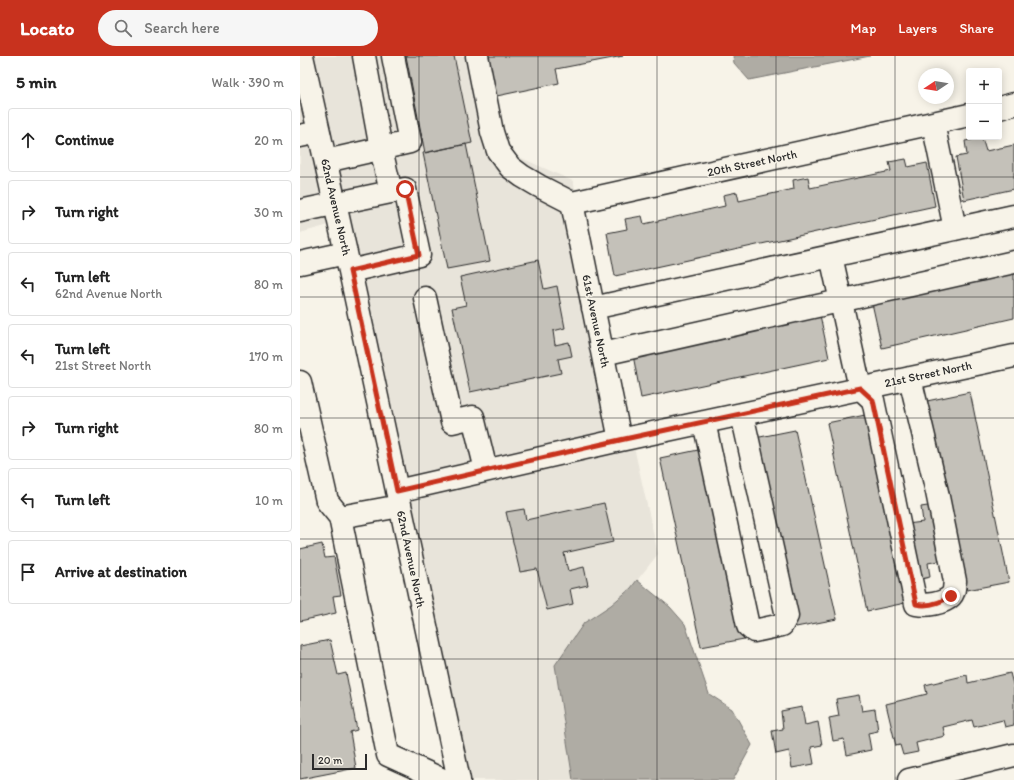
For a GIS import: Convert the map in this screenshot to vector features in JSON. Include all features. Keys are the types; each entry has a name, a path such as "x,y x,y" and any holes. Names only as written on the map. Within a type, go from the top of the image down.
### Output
{"street":[{"name":"62nd Avenue North","path":"302,56 310,134 326,161 459,780"},
{"path":"364,56 381,149 391,192"},
{"path":"326,161 410,142 393,56"},
{"path":"477,56 492,132 498,151 510,167 522,176 572,202"},
{"path":"1002,107 1014,104"},
{"name":"20th Street North","path":"572,202 966,116"},
{"path":"933,123 955,229"},
{"path":"300,211 405,189 419,255 348,262 300,263"},
{"name":"61st Avenue North","path":"572,202 620,440"},
{"path":"593,308 1014,216"},
{"path":"831,256 860,388 873,400 916,604 922,606 932,605 951,596 954,590 954,581 937,492 910,378"},
{"path":"603,354 1014,262"},
{"path":"425,298 452,422 472,417 486,470"},
{"name":"21st Street North","path":"340,517 486,470 860,388 1014,356"},
{"path":"300,382 327,501 340,517 388,755 443,780"},
{"path":"704,422 748,626 754,631 782,625 787,616 742,414"},
{"path":"909,780 1014,755"}],"shaded area":[{"path":"313,56 491,56 508,152 573,181 576,192 559,196 608,433 405,479 355,242"},
{"path":"733,56 870,56 749,80 734,63"},
{"path":"300,95 329,225 300,233"},
{"path":"634,447 658,554 631,588 611,605 555,665 573,780 470,780 409,498"},
{"path":"637,580 670,607 685,624 709,694 732,709 752,745 733,780 573,780 555,665 584,623 611,605 631,588"}],"building":[{"path":"406,56 454,56 472,143 425,153"},
{"path":"484,56 623,56 556,69 559,83 492,97"},
{"path":"983,140 986,151 1014,145 1014,189 964,200 956,157 967,155 965,141"},
{"path":"466,144 490,261 447,269 423,153"},
{"path":"906,159 908,167 927,163 935,206 615,276 607,233 627,229 625,219 642,216 644,224 725,206 723,195 737,192 739,201 794,189 793,180 808,177 810,188 891,171 889,162"},
{"path":"538,260 544,289 557,286 565,328 553,331 555,345 569,342 572,356 558,359 561,373 470,392 452,308 466,305 460,277"},
{"path":"1014,271 1014,318 882,348 872,303"},
{"path":"820,315 829,358 641,398 633,355"},
{"path":"970,392 1009,582 967,590 927,401"},
{"path":"870,414 910,602 867,611 827,423"},
{"path":"795,430 837,619 796,627 755,438"},
{"path":"703,449 744,639 701,647 660,458"},
{"path":"604,503 613,542 564,553 568,571 584,567 588,585 570,589 573,604 547,610 537,569 520,572 506,512 524,509 526,520"},
{"path":"934,505 944,560 928,563 930,577 917,580 907,524 923,522 921,507"},
{"path":"322,544 325,558 334,557 341,595 333,596 336,613 300,621 300,549"},
{"path":"330,640 338,675 346,673 357,730 350,732 356,768 300,779 300,646"},
{"path":"1010,673 1014,688 1014,725 1005,727 1003,720 974,727 972,720 943,727 945,736 916,743 918,752 903,755 900,745 896,746 886,704 927,694 925,685 967,675 968,683"},
{"path":"859,695 862,711 875,709 878,731 868,733 871,750 847,755 844,739 833,741 829,718 839,716 836,699"},
{"path":"802,707 805,725 818,722 822,745 811,747 814,764 792,768 789,751 776,754 772,731 783,729 781,711"}],"route":[{"path":"405,189 419,255 350,271 397,491 620,440 860,388 873,400 916,604 922,606 932,605 951,596"}]}
